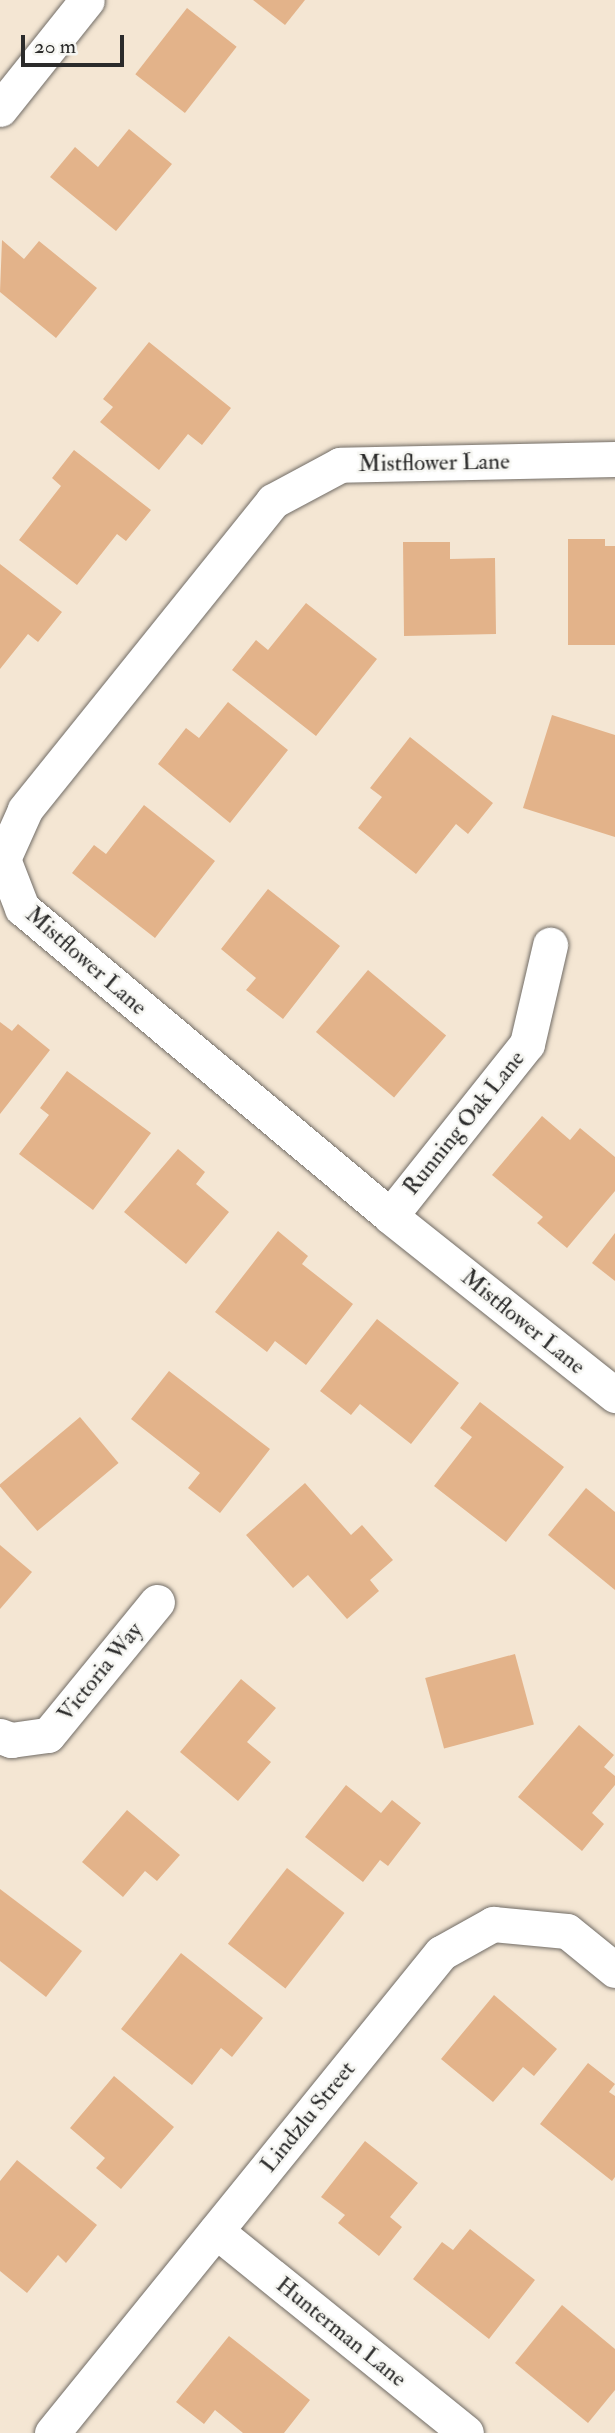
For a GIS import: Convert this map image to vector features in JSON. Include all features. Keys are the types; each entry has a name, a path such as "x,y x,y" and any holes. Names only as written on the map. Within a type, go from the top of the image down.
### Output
{"street":[{"path":"0,109 87,0"},
{"name":"Mistflower Lane","path":"615,459 340,465 273,501 25,810 3,859 22,908 390,1216 615,1395"},
{"name":"Running Oak Lane","path":"390,1216 527,1044 550,944"},
{"name":"Victoria Way","path":"0,1736 11,1740 48,1735 157,1602"},
{"name":"Lindzlu Street","path":"52,2433 441,1953 493,1924 567,1931 615,1969"},
{"name":"Hunterman Lane","path":"216,2231 466,2433"}],"building":[{"path":"253,0 305,0 285,25"},
{"path":"187,8 237,47 185,113 135,74"},
{"path":"129,129 172,164 116,231 50,177 75,147 98,167"},
{"path":"2,240 24,259 39,241 97,288 56,338 0,292"},
{"path":"149,342 231,408 202,445 188,434 159,470 100,422 113,407 103,399"},
{"path":"74,450 151,510 126,541 117,534 77,585 19,540 61,486 52,478"},
{"path":"568,539 605,539 605,546 615,546 615,645 568,645"},
{"path":"403,542 450,542 450,559 495,558 496,634 404,636"},
{"path":"0,564 62,612 38,642 28,634 0,669"},
{"path":"306,603 377,659 316,736 232,670 256,640 268,650"},
{"path":"228,702 288,750 230,823 158,764 186,728 199,738"},
{"path":"552,715 615,735 615,837 523,808"},
{"path":"410,737 493,803 468,834 456,824 416,874 358,828 382,797 370,788"},
{"path":"144,805 215,861 155,938 72,873 94,845 106,854"},
{"path":"268,889 340,946 283,1019 246,990 256,978 221,949"},
{"path":"368,970 446,1036 394,1098 316,1032"},
{"path":"0,1022 12,1031 18,1024 50,1050 0,1114"},
{"path":"67,1071 151,1133 93,1210 19,1154 49,1115 40,1108"},
{"path":"542,1116 570,1140 580,1128 615,1157 615,1191 567,1248 537,1223 543,1217 492,1175"},
{"path":"178,1149 205,1172 196,1184 229,1212 186,1264 124,1212"},
{"path":"278,1231 308,1256 302,1264 353,1304 306,1365 275,1341 267,1352 215,1312"},
{"path":"615,1233 615,1281 592,1263"},
{"path":"377,1319 459,1383 411,1444 360,1404 351,1415 320,1391"},
{"path":"169,1371 270,1449 220,1513 188,1488 200,1473 131,1419"},
{"path":"480,1402 564,1467 506,1542 434,1486 472,1437 460,1428"},
{"path":"80,1417 119,1463 37,1531 0,1484"},
{"path":"305,1483 351,1535 362,1525 393,1560 370,1580 379,1591 347,1619 308,1575 293,1588 246,1535"},
{"path":"586,1488 615,1512 615,1590 548,1535"},
{"path":"0,1545 32,1572 0,1609"},
{"path":"515,1654 534,1725 444,1749 425,1678"},
{"path":"241,1679 276,1708 247,1742 271,1762 238,1801 180,1752"},
{"path":"579,1725 614,1755 604,1767 615,1776 615,1785 592,1813 604,1824 582,1851 518,1797"},
{"path":"346,1785 381,1813 392,1800 421,1823 388,1866 380,1860 363,1882 305,1837"},
{"path":"127,1810 180,1855 157,1881 145,1871 123,1897 82,1862"},
{"path":"287,1868 345,1913 285,1989 228,1944"},
{"path":"0,1889 82,1951 46,1997 0,1961"},
{"path":"181,1953 263,2018 232,2057 221,2048 192,2085 121,2029"},
{"path":"494,1995 557,2049 534,2076 523,2067 493,2102 441,2059"},
{"path":"588,2063 615,2084 609,2092 615,2096 615,2177 612,2181 540,2124"},
{"path":"114,2076 174,2127 121,2189 96,2168 105,2158 70,2128"},
{"path":"365,2141 418,2183 390,2217 402,2227 379,2256 338,2223 345,2215 321,2197"},
{"path":"17,2160 97,2225 66,2263 58,2255 27,2293 0,2271 0,2181"},
{"path":"470,2229 535,2280 489,2339 413,2279 442,2242 453,2250"},
{"path":"562,2305 615,2349 615,2390 588,2423 515,2363"},
{"path":"229,2336 310,2400 284,2433 243,2433 215,2410 204,2424 176,2402"}]}
